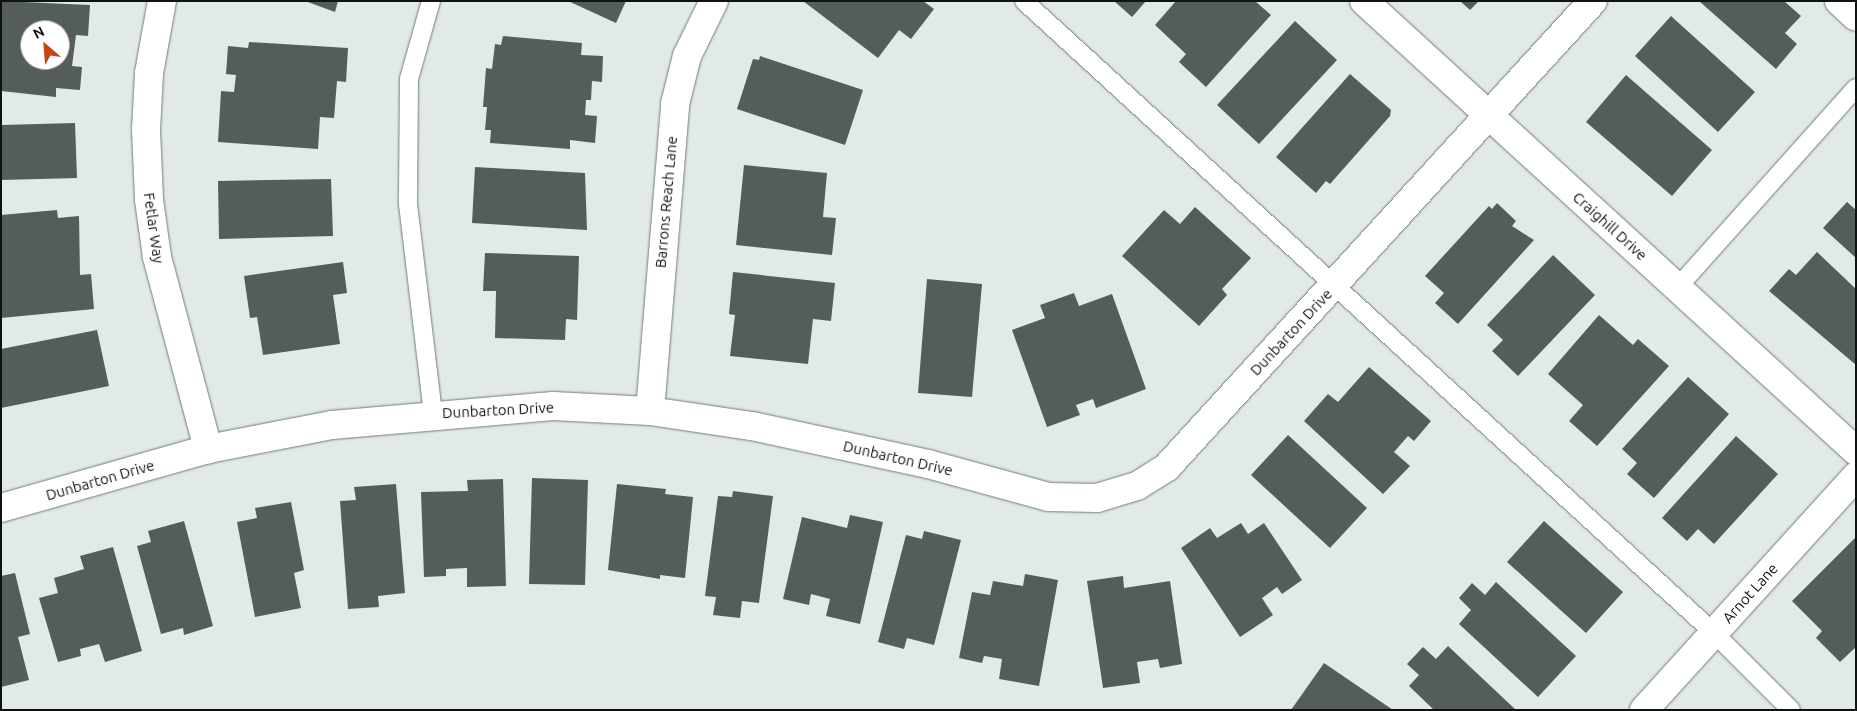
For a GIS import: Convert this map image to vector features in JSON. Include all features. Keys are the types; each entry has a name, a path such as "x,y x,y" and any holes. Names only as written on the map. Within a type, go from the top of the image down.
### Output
{"street":[{"name":"Fetlar Way","path":"162,1 149,82 149,200 157,257 208,449"},
{"name":"Barrons Reach Lane","path":"650,411 675,104 687,56 714,1"},
{"name":"Craighill Drive","path":"1364,1 1856,451"},
{"name":"Dunbarton Drive","path":"1,508 208,449 332,425 433,414 553,406 650,411 752,426 877,451 1048,497 1097,498 1137,486 1167,467 1593,1"},
{"path":"1839,1 1856,17"},
{"name":"Arnot Lane","path":"1644,710 1856,476"}],"lane":[{"path":"431,1 409,79 408,204 433,414"},
{"path":"1024,1 1714,633 1790,710"},
{"path":"1677,288 1856,88"}],"building":[{"path":"1,1 90,5 88,36 76,35 72,66 82,67 80,90 56,88 56,97 1,91"},
{"path":"305,1 338,1 335,12"},
{"path":"568,1 626,1 616,23"},
{"path":"803,1 923,1 934,9 911,39 899,30 878,58"},
{"path":"1114,1 1146,1 1132,17"},
{"path":"1176,1 1255,1 1271,15 1206,87 1179,62 1186,54 1155,25"},
{"path":"1460,1 1479,1 1470,10"},
{"path":"1699,1 1784,1 1801,16 1785,33 1797,44 1776,69"},
{"path":"1671,16 1755,92 1718,132 1635,56"},
{"path":"1295,21 1337,60 1259,144 1217,105"},
{"path":"503,36 582,43 581,55 603,56 602,82 592,81 591,100 586,100 585,115 597,116 595,143 570,140 570,149 490,143 491,130 485,130 487,107 483,107 486,68 492,69 495,44 501,45"},
{"path":"249,42 348,48 346,82 337,81 334,118 320,117 318,149 218,142 221,91 234,92 236,75 226,74 228,46 248,48"},
{"path":"760,56 863,90 845,145 737,109 753,59 759,60"},
{"path":"1350,74 1391,110 1390,116 1330,184 1326,181 1316,193 1276,157"},
{"path":"1626,75 1712,150 1672,196 1586,122"},
{"path":"75,123 77,178 1,180 1,125"},
{"path":"744,165 827,173 823,217 836,218 832,255 736,245"},
{"path":"475,167 585,173 587,230 472,223"},
{"path":"331,179 333,236 219,239 218,181"},
{"path":"1847,202 1856,210 1856,258 1823,228"},
{"path":"1497,203 1516,221 1512,226 1534,240 1458,324 1435,303 1444,293 1425,276 1489,206 1492,209"},
{"path":"1195,207 1251,258 1222,289 1227,295 1199,326 1122,256 1164,210 1180,224"},
{"path":"57,210 58,218 79,216 80,275 91,274 94,309 1,318 1,215"},
{"path":"1817,252 1856,289 1856,365 1769,291 1789,269 1796,275"},
{"path":"485,253 579,256 577,320 566,319 565,340 495,338 496,291 483,291"},
{"path":"1553,255 1595,295 1518,376 1492,351 1503,340 1487,325"},
{"path":"343,262 347,293 333,295 340,344 263,355 257,317 250,318 244,276"},
{"path":"733,272 835,283 831,321 813,319 808,364 730,356 735,315 729,314"},
{"path":"927,279 982,284 972,397 918,393"},
{"path":"1074,293 1079,306 1112,294 1146,389 1096,408 1093,399 1076,405 1080,415 1047,427 1012,330 1045,318 1040,305"},
{"path":"1599,315 1633,345 1638,339 1669,366 1597,446 1569,421 1583,405 1548,374"},
{"path":"97,330 109,386 1,408 1,349"},
{"path":"1369,367 1431,421 1414,441 1408,436 1394,452 1410,466 1383,494 1304,421 1328,394 1338,402"},
{"path":"1688,377 1729,414 1654,498 1627,474 1637,463 1622,449"},
{"path":"1288,435 1367,508 1330,548 1251,475"},
{"path":"1736,436 1778,474 1714,544 1698,529 1687,541 1662,518"},
{"path":"532,478 588,480 585,585 529,584"},
{"path":"503,479 506,586 467,587 467,568 446,569 446,576 424,577 421,492 468,491 467,480"},
{"path":"396,484 405,593 378,596 379,607 348,609 340,501 356,500 354,487"},
{"path":"617,484 666,489 665,494 693,497 685,578 660,575 660,579 608,570"},
{"path":"733,491 773,496 759,603 742,601 740,618 713,615 716,597 705,596 718,496 732,497"},
{"path":"291,502 304,570 294,573 301,608 255,617 237,522 257,518 255,508"},
{"path":"850,515 883,522 860,624 826,616 830,599 811,594 809,605 783,599 802,517 847,528"},
{"path":"184,521 213,626 184,635 183,628 161,634 137,546 151,542 148,531"},
{"path":"1544,521 1623,592 1586,633 1507,562"},
{"path":"1241,523 1248,534 1264,523 1302,580 1282,594 1277,587 1262,598 1273,615 1240,637 1181,548 1210,528 1217,538"},
{"path":"924,531 961,540 934,645 907,638 904,649 878,642 906,535 922,539"},
{"path":"1855,538 1856,647 1840,662 1816,638 1822,631 1792,601"},
{"path":"113,547 142,651 105,662 99,644 80,649 81,656 58,662 39,598 58,593 54,578 84,569 80,556"},
{"path":"15,573 30,634 18,637 29,680 1,687 1,576"},
{"path":"1025,574 1058,580 1039,686 999,679 1002,659 984,656 982,663 959,658 972,592 990,595 993,581 1023,586"},
{"path":"1123,576 1124,588 1170,581 1182,664 1160,668 1158,659 1137,662 1140,683 1103,688 1087,581"},
{"path":"1496,582 1576,656 1538,697 1459,624 1471,610 1459,598 1472,583 1485,595"},
{"path":"1448,646 1516,710 1434,710 1409,686 1419,675 1407,664 1423,647 1436,659"},
{"path":"1324,663 1393,710 1291,710"}]}
